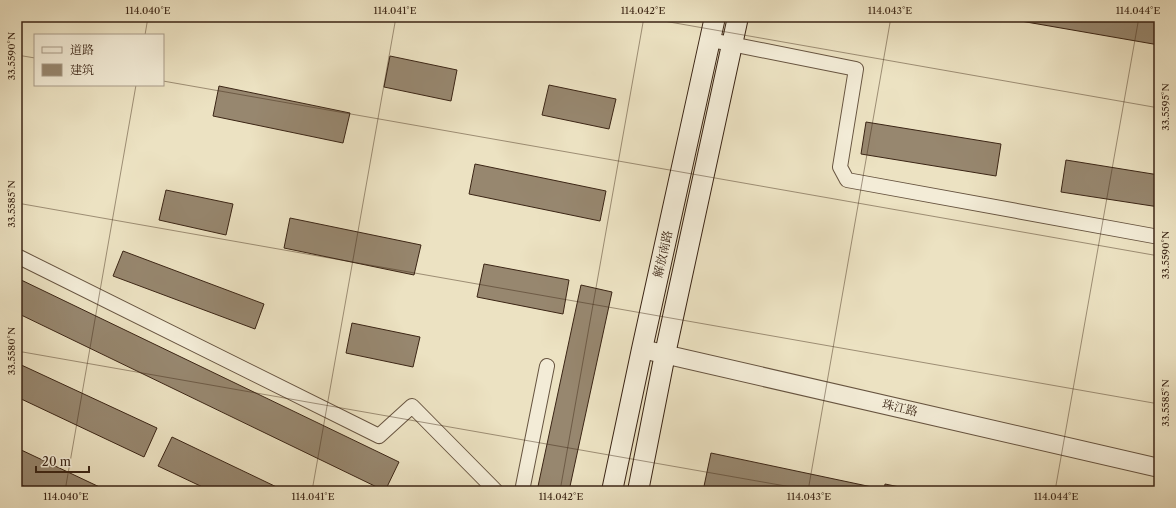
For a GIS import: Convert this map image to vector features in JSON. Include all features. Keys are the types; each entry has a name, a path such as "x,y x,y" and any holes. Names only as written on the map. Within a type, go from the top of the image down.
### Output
{"main road":[{"name":"解放南路","path":"612,491 715,17"},
{"name":"解放南路","path":"638,491 665,354 738,17"}],"street":[{"path":"711,40 856,69 840,167 847,180 1159,238"},
{"path":"17,256 379,436 412,406 496,491"},
{"name":"珠江路","path":"642,349 1159,468"},
{"path":"522,491 547,366"}],"building":[{"path":"1010,17 1159,17 1159,45 1009,19"},
{"path":"390,56 457,70 451,101 384,87"},
{"path":"549,85 616,99 609,129 542,115"},
{"path":"219,86 350,113 343,143 213,116"},
{"path":"866,122 1001,144 996,176 861,154"},
{"path":"1066,160 1159,175 1159,207 1061,192"},
{"path":"475,164 606,191 600,221 469,194"},
{"path":"166,190 233,204 226,235 159,220"},
{"path":"290,218 421,245 414,275 284,248"},
{"path":"123,251 264,304 255,329 113,276"},
{"path":"484,264 569,280 563,314 477,297"},
{"path":"17,278 399,462 385,491 17,313"},
{"path":"581,285 612,292 569,491 537,491"},
{"path":"352,323 420,337 413,367 346,353"},
{"path":"17,363 157,428 144,457 17,397"},
{"path":"172,437 285,491 211,491 158,466"},
{"path":"17,448 108,491 34,491 17,483"},
{"path":"711,453 872,487 871,491 703,491"},
{"path":"885,484 919,491 884,491"}]}
